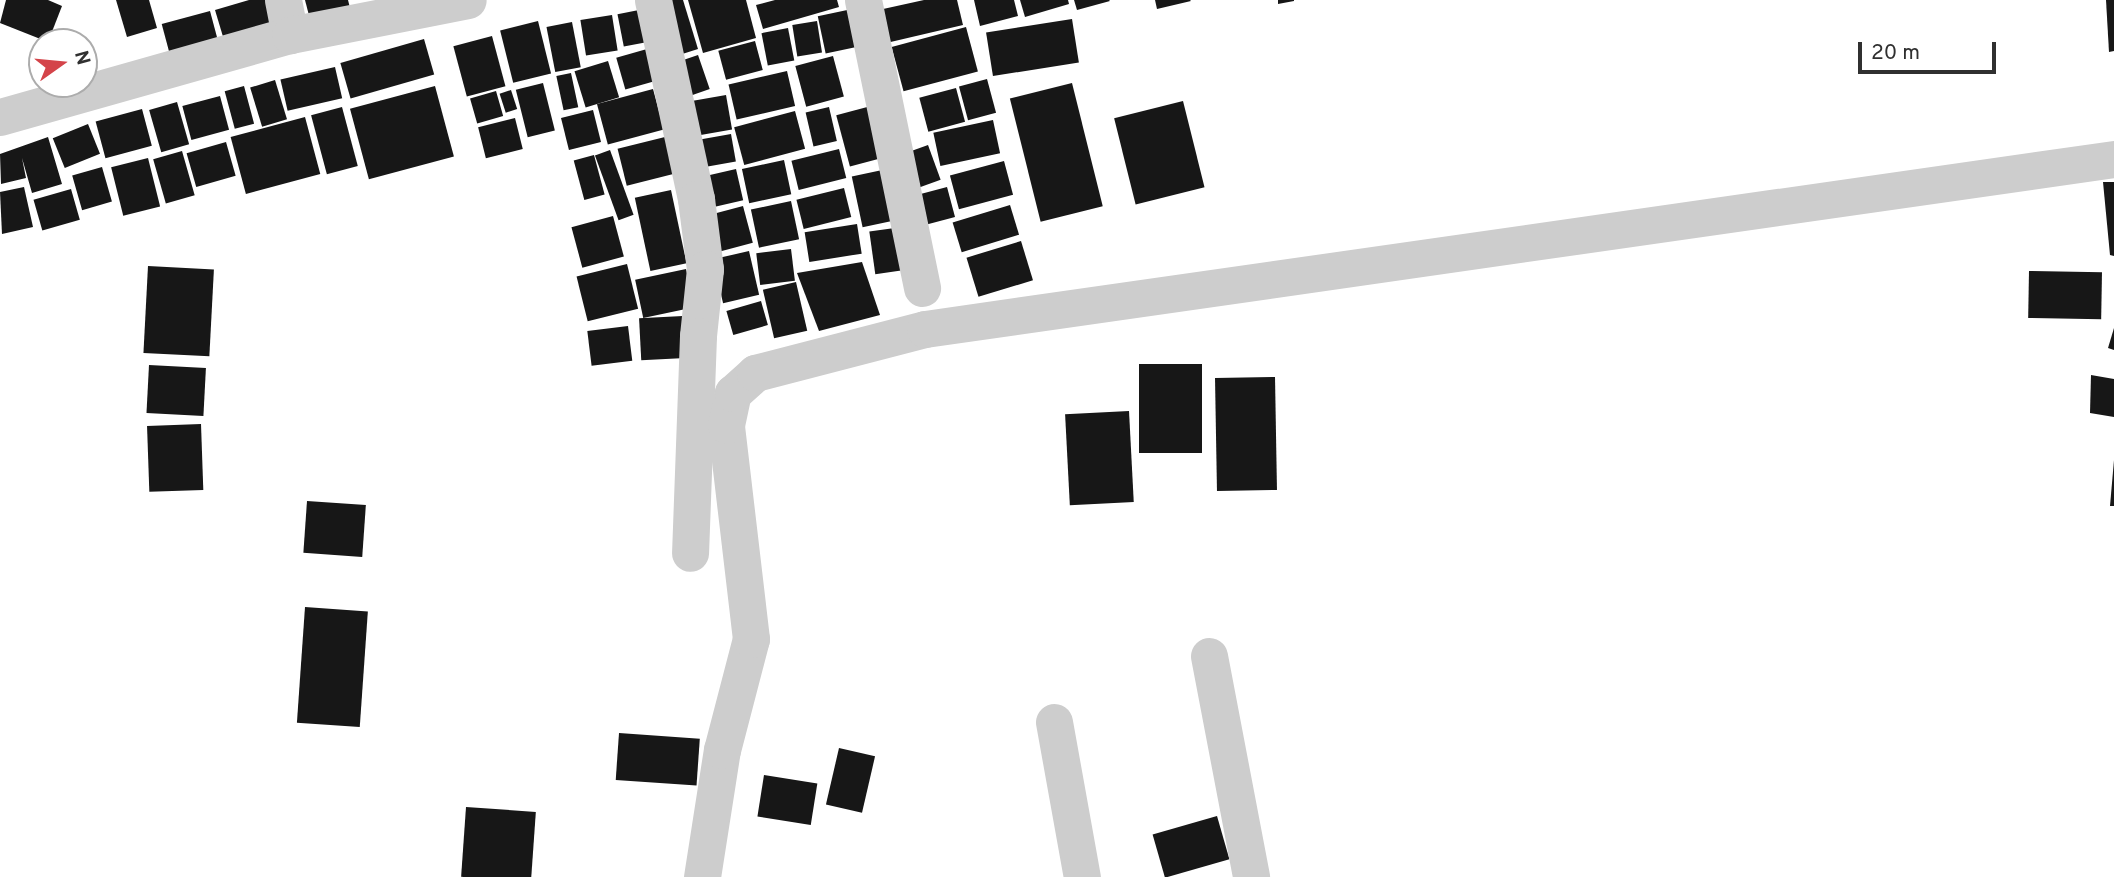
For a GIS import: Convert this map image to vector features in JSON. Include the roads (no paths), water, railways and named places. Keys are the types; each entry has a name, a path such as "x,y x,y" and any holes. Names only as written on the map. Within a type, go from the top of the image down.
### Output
{"street":[{"path":"283,0 290,35"},
{"path":"0,117 290,35 468,0"},
{"path":"653,0 696,199 705,270 698,336 690,554"},
{"path":"863,0 922,288"},
{"path":"702,877 723,750 751,639 726,425 733,393 755,373 925,329 2114,159"},
{"path":"1209,656 1251,877"},
{"path":"1054,722 1082,877"}]}
